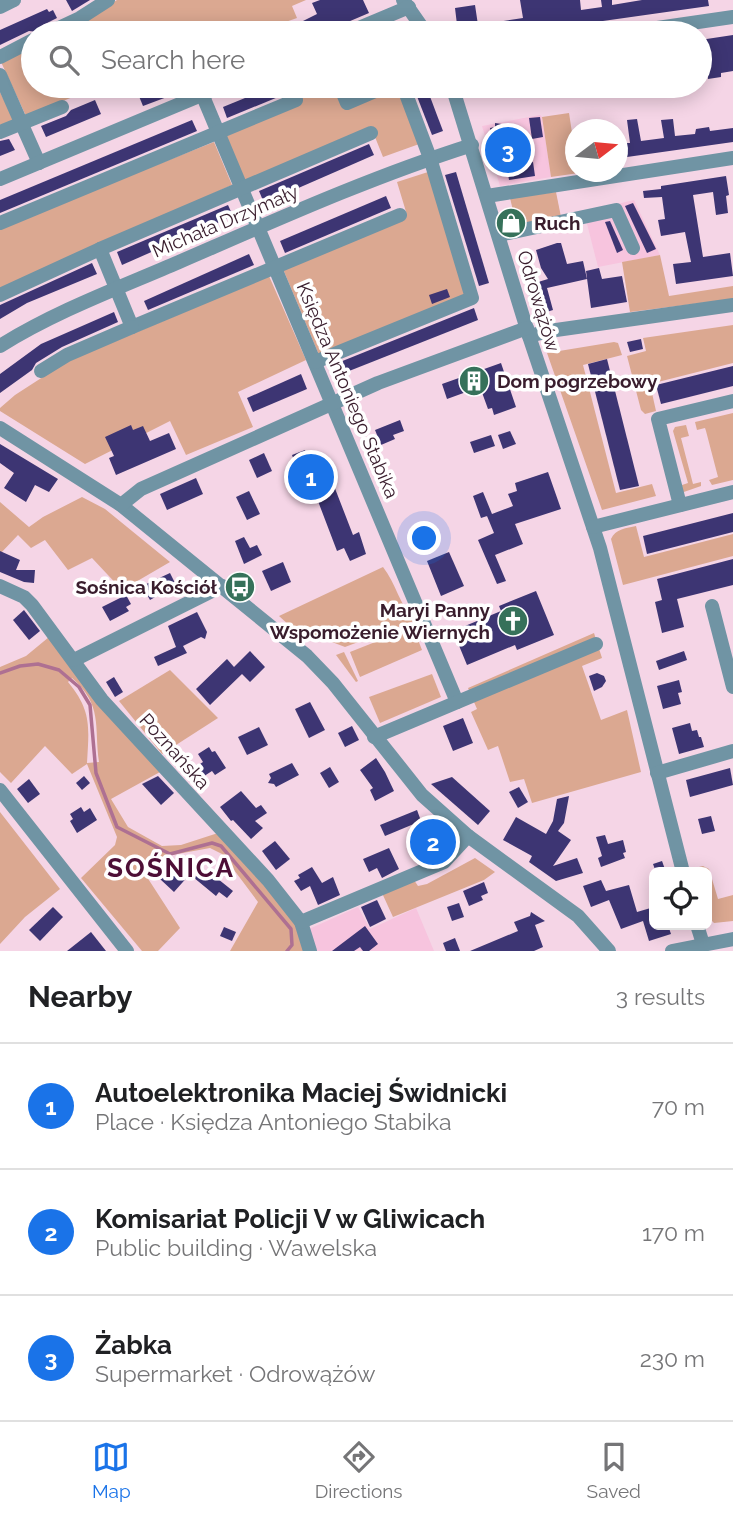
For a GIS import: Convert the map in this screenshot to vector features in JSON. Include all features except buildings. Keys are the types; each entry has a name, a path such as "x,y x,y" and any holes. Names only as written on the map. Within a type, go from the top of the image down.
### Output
{"street":[{"path":"0,7 14,0"},
{"path":"74,21 108,0"},
{"path":"385,21 406,4 418,21"},
{"path":"706,21 733,17"},
{"path":"0,57 21,46"},
{"path":"0,75 39,163"},
{"path":"0,179 193,98"},
{"name":"Księdza Antoniego Stabika","path":"204,98 457,702"},
{"path":"0,223 218,134 296,100 295,98"},
{"path":"345,98 347,103 359,98"},
{"path":"315,362 472,298 430,158 408,98"},
{"name":"Odrowążów","path":"456,98 610,584 682,867"},
{"path":"0,132 62,107"},
{"path":"0,295 100,249 371,133"},
{"name":"Michała Drzymały","path":"0,346 25,331 116,289 257,228 389,172 472,145"},
{"path":"487,196 733,159"},
{"path":"499,236 616,211 633,248"},
{"path":"41,371 67,355 400,215"},
{"path":"100,249 132,327"},
{"path":"121,505 141,489 389,379 528,332 733,305"},
{"path":"680,505 658,419 733,401"},
{"path":"0,428 121,505 322,671 422,795 468,836 578,916 608,951"},
{"path":"593,527 733,492"},
{"name":"Poznańska","path":"0,586 24,597 32,605 102,700 251,860 301,922 310,951"},
{"path":"74,660 222,586"},
{"path":"712,606 733,687"},
{"path":"374,737 596,644"},
{"path":"657,773 733,751"},
{"path":"0,790 127,951"},
{"path":"301,922 444,862 468,836"},
{"path":"699,930 703,944"},
{"path":"672,951 733,939"}],"shaded area":[{"path":"117,0 306,0 292,6 297,18 288,21 85,21"},
{"path":"21,53 21,98 70,98 26,116 1,62"},
{"path":"0,92 14,120 0,125"},
{"path":"299,98 341,98 345,108 370,98 404,98 422,143 383,157 371,127 245,182 226,136 301,103"},
{"path":"569,113 570,119 565,119 565,175 551,177 542,117"},
{"path":"540,115 551,177 500,186 482,126"},
{"path":"214,142 232,185 0,290 0,227"},
{"path":"428,172 465,295 319,355 283,269 407,215 397,182"},
{"path":"556,192 561,217 517,227 510,198"},
{"path":"634,200 660,255 598,267 584,212"},
{"path":"660,255 669,296 733,286 733,299 630,312 622,262"},
{"path":"269,276 306,360 238,392 253,427 186,455 170,421 85,464 0,411 15,395 66,362"},
{"path":"733,325 733,363 650,384 656,411 645,414 641,410 627,356 646,351 643,338"},
{"path":"618,343 622,355 583,365 616,493 652,484 656,496 602,510 547,353"},
{"path":"733,413 733,480 712,485 709,480 718,477 706,431 705,428 697,430 695,422"},
{"path":"686,425 689,436 681,438 693,484 701,482 701,486 681,493 679,486 688,483 673,431 675,427"},
{"path":"82,497 105,509 170,562 122,590 92,558 68,570 45,540 31,548 18,535 0,554 0,502 29,527"},
{"path":"636,526 644,557 733,534 733,556 623,585 611,539 618,531"},
{"path":"383,567 414,621 345,647 290,626 279,616"},
{"path":"413,627 422,650 360,677 350,652"},
{"path":"594,633 602,658 582,666 601,720 627,710 641,772 532,803 524,779 510,782 498,746 488,750 471,712 477,709 468,688"},
{"path":"49,637 160,772 111,799 128,827 162,846 181,845 218,833 296,922 304,951 230,951 258,902 222,854 210,848 161,857 145,874 180,928 158,951 142,951 81,878 115,845 117,837 87,764 72,774 45,746 11,783 0,772 0,667 26,656","holes":["72,678 82,688 93,707 99,762 87,763 85,711 68,682"]},
{"path":"344,652 358,681 356,682 336,655"},
{"path":"170,670 218,718 162,754 119,701"},
{"path":"432,674 441,697 380,723 369,697"},
{"path":"0,812 60,889 25,917 0,944"},
{"path":"475,858 495,872 484,880 393,917 382,893 414,880 418,886 427,884"},
{"path":"712,879 718,899 733,895 733,921 714,923"},
{"path":"358,907 370,929 416,908 434,951 314,951 309,929"}],"waterway":[{"path":"0,673 20,666 38,664 59,670 79,687 90,705 96,773 117,827 170,854 212,843 221,846 291,929 292,945 287,951"}],"place":[{"name":"Żabka","path":"508,150"},
{"name":"Ruch","path":"511,223"},
{"name":"Dom pogrzebowy","path":"474,381"},
{"name":"Autoelektronika Maciej Świdnicki","path":"311,477"},
{"name":"Sośnica Kościół","path":"240,587"},
{"name":"Maryi Panny Wspomożenie Wiernych","path":"513,621"},
{"name":"Komisariat Policji V w Gliwicach","path":"433,842"}],"district":[{"name":"SOŚNICA","path":"171,868"}]}
